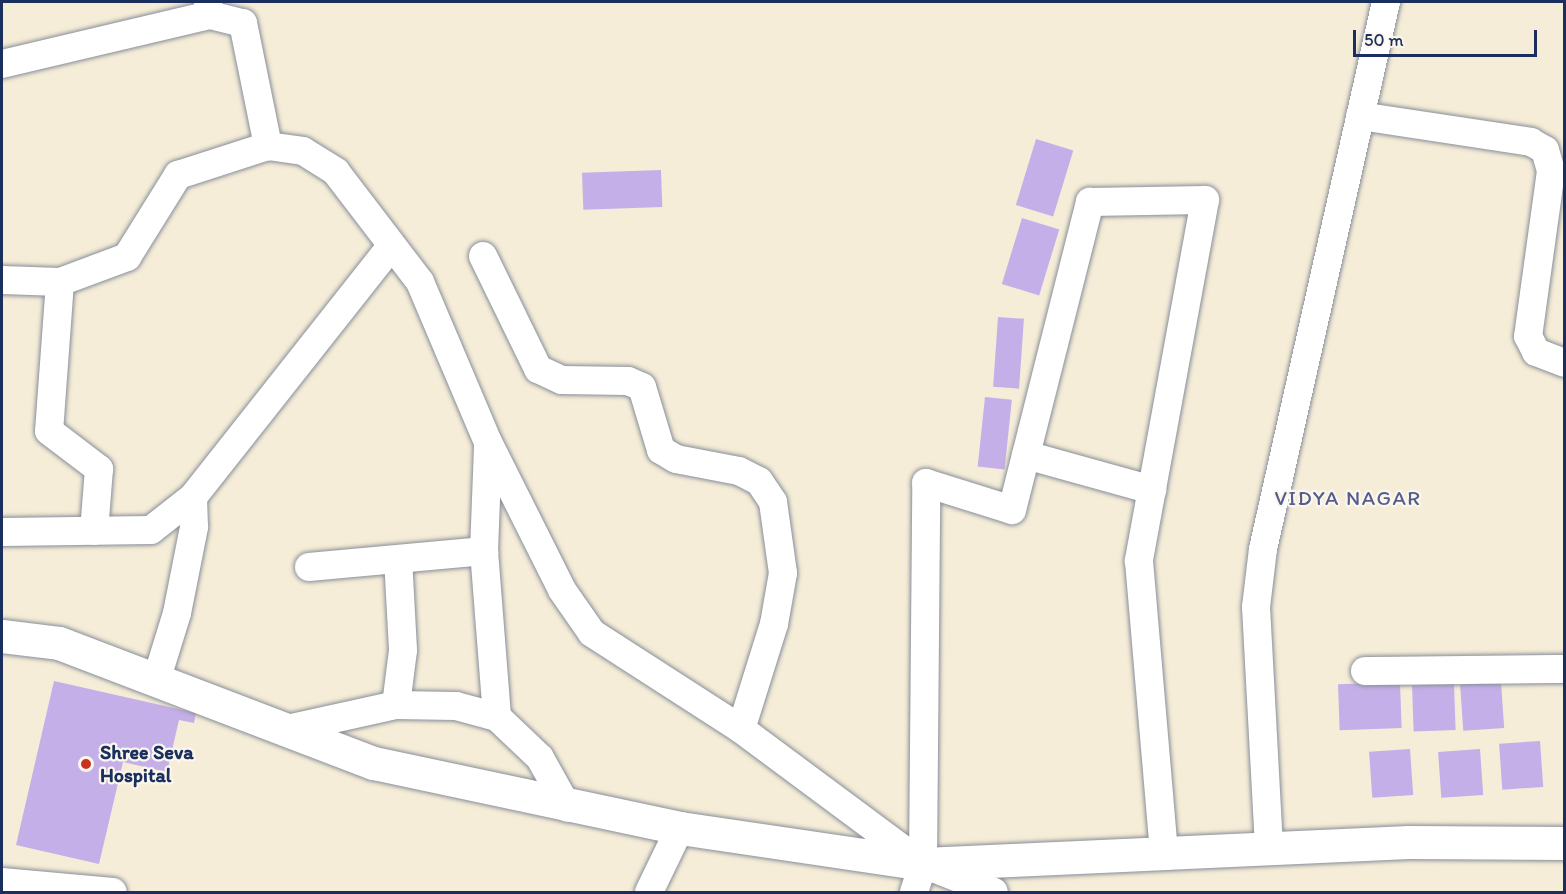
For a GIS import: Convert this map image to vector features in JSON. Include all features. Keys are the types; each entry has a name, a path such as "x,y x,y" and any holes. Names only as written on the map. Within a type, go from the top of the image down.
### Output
{"street":[{"path":"1269,847 1256,607 1262,561 1386,2"},
{"path":"2,64 209,8 243,23 268,146"},
{"path":"1360,116 1531,142 1545,150 1551,171 1528,336 1536,352 1564,363"},
{"path":"2,280 60,282 127,257 178,176 268,146 303,151 336,172 390,248 420,282 488,442 562,590 592,633 741,729 919,878 1164,850 1564,843"},
{"path":"919,878 926,483 1012,510 1090,202 1205,200 1139,561 1164,850"},
{"path":"2,532 151,530 193,497 390,248"},
{"path":"483,256 538,369 562,380 628,381 642,387 661,450 676,459 739,471 759,481 773,502 783,573 774,624 741,729"},
{"path":"60,282 49,431 99,469 94,531"},
{"path":"488,442 484,551 497,717"},
{"path":"1026,455 1152,490"},
{"path":"156,681 179,602 194,527 193,497"},
{"path":"309,567 484,551"},
{"path":"396,705 403,650 398,559"},
{"path":"2,636 59,643 156,681 292,728 374,762 568,808 680,828 994,892"},
{"path":"1365,671 1564,669"},
{"path":"292,728 396,705 456,706 497,717 540,758 568,808"},
{"path":"649,892 680,828"},
{"path":"2,882 113,892"}],"building":[{"path":"1036,139 1073,150 1053,216 1016,205"},
{"path":"661,170 662,207 583,210 582,173"},
{"path":"1022,218 1059,229 1039,295 1002,284"},
{"path":"998,317 1024,319 1019,389 993,387"},
{"path":"985,397 1012,400 1005,469 978,467"},
{"path":"54,681 196,713 194,723 179,720 167,772 123,762 99,864 16,845"},
{"path":"1400,682 1402,728 1340,730 1338,684"},
{"path":"1501,682 1504,728 1463,731 1460,685"},
{"path":"1454,684 1456,730 1414,731 1412,685"},
{"path":"1540,741 1543,787 1502,790 1499,744"},
{"path":"1410,749 1413,795 1372,798 1369,752"},
{"path":"1480,749 1483,795 1441,798 1438,752"}],"place":[{"name":"Shree Seva Hospital","path":"86,764"}],"district":[{"name":"VIDYA NAGAR","path":"1348,498"}]}
